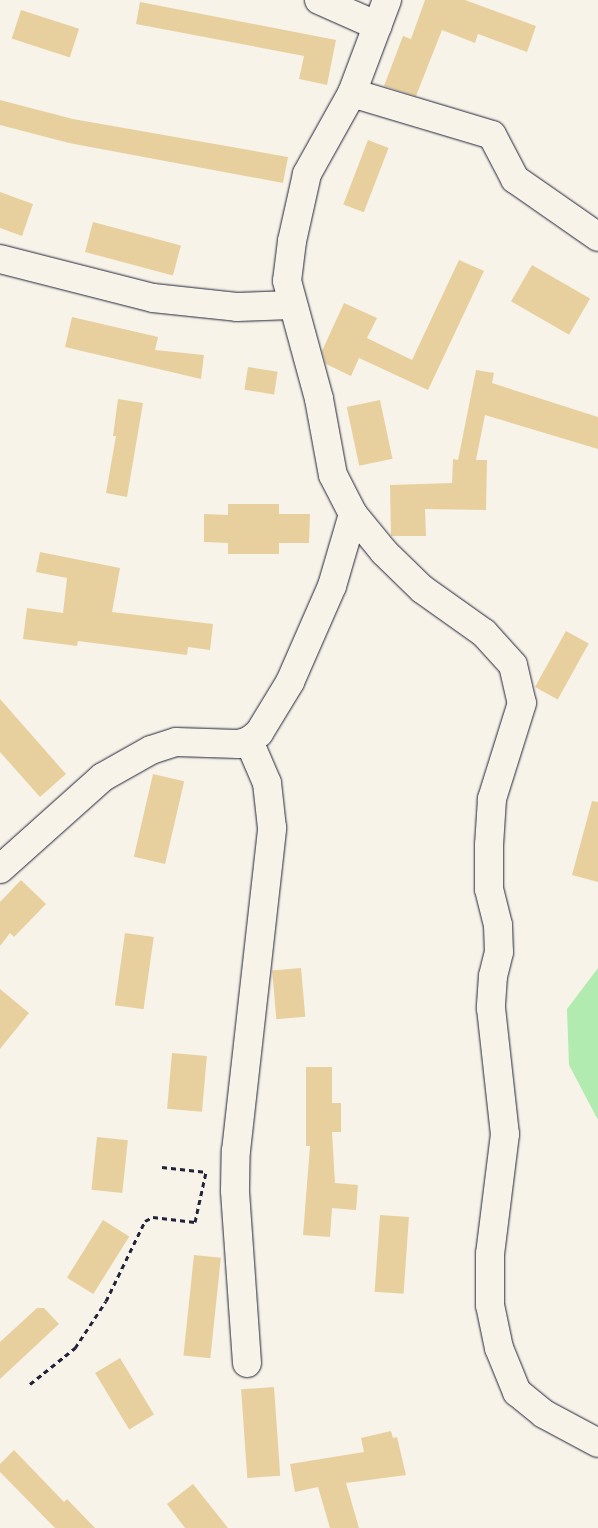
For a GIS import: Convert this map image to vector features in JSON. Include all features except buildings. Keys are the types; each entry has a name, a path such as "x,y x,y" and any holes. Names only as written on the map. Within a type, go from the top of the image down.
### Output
{"street":[{"path":"319,0 378,26"},
{"path":"387,0 352,93 307,174 292,241 287,281 319,399 333,475 353,514 384,552 422,589 484,633 513,665 522,703 492,799 489,845 489,889 498,925 499,952 492,976 491,1017 505,1134 490,1254 490,1306 499,1348 516,1392 544,1414 598,1443"},
{"path":"352,93 492,135 516,179 598,237"},
{"path":"0,259 153,298 237,307 292,305"},
{"path":"0,869 103,777 151,750 176,742 238,744 250,741 259,732 290,682 332,586 353,514"},
{"path":"247,1363 236,1171 272,828 266,783 250,741"}],"path":[{"path":"162,1167 206,1172 236,1171"},
{"path":"30,1384 75,1348 106,1301 144,1221 153,1217 196,1222 206,1172"}],"green space":[{"path":"598,968 598,1120 569,1065 567,1009"}]}
